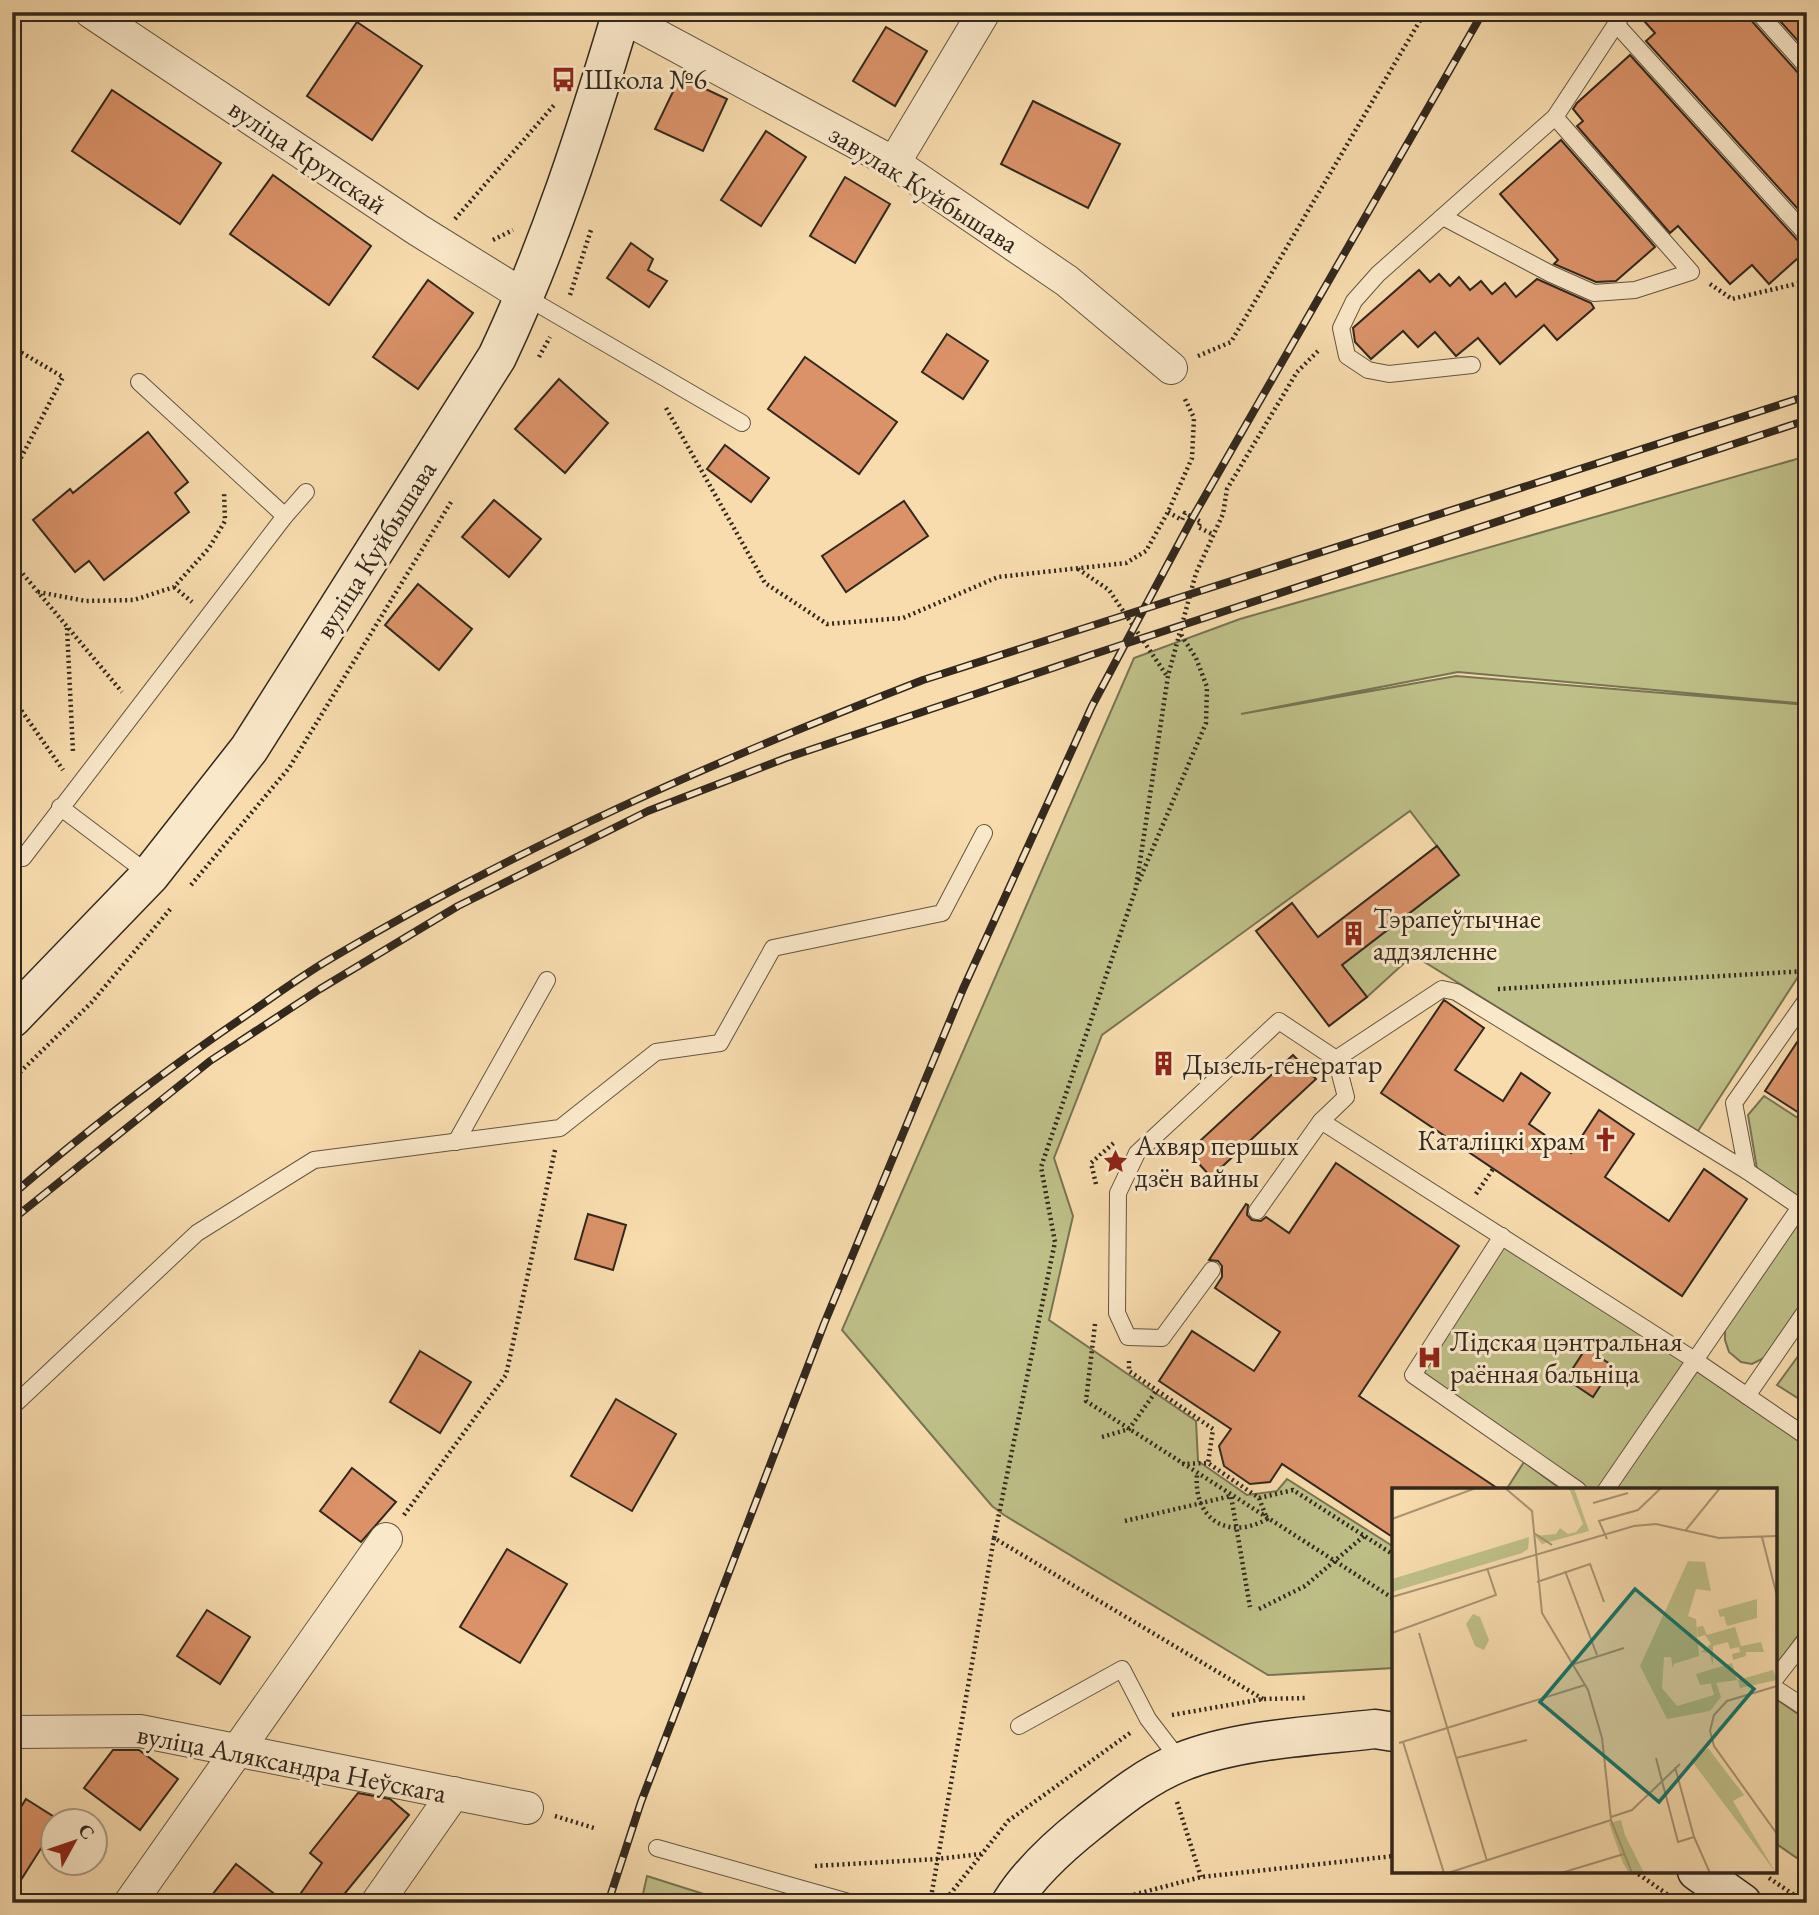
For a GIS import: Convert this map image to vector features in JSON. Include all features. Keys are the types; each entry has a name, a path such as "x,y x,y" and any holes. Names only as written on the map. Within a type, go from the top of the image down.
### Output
{"main road":[{"name":"вуліца Куйбышава","path":"12,1018 150,875 249,749 497,357 526,297 570,177 622,14"},
{"path":"1010,1903 1023,1882 1073,1835 1132,1788 1174,1766 1252,1743 1375,1728 1392,1732"},
{"path":"1700,1873 1742,1903"}],"street":[{"name":"вуліца Крупскай","path":"91,12 418,230 526,297"},
{"path":"894,163 984,12"},
{"name":"завулак Куйбышава","path":"622,14 894,163 1067,281 1171,368"},
{"path":"130,1903 386,1539"},
{"name":"вуліца Аляксандра Неўскага","path":"12,1732 140,1731 527,1808"},
{"path":"377,1903 454,1793"}],"lane":[{"path":"1758,12 1807,67"},
{"path":"1472,365 1389,374 1368,370 1347,356 1341,328 1354,301 1378,274 1555,117 1620,18 1807,235"},
{"path":"1443,216 1551,274 1594,293 1635,290 1691,272 1555,117"},
{"path":"526,297 742,423"},
{"path":"139,382 285,516"},
{"path":"12,852 23,859 60,807 306,492"},
{"path":"60,807 150,875"},
{"path":"12,1407 197,1233 314,1160 560,1129 656,1052 720,1043 773,948 942,913 984,832"},
{"path":"456,1142 547,979"},
{"path":"1336,1059 1441,989 1456,992 1800,1207 1607,1488"},
{"path":"1746,1171 1734,1102 1807,999"},
{"path":"1212,1270 1162,1338 1128,1337 1117,1313 1118,1193 1137,1153 1279,1021 1336,1059 1346,1097 1321,1121 1257,1211"},
{"path":"1321,1121 1696,1361 1807,1437"},
{"path":"1502,1236 1413,1375 1575,1488"},
{"path":"1747,1396 1807,1309"},
{"path":"1777,1676 1807,1638"},
{"path":"1019,1726 1122,1669 1174,1766"},
{"path":"1777,1689 1807,1709"},
{"path":"657,1847 852,1903"}],"path":[{"path":"642,364 765,583 827,624 903,618 998,577 1126,563 1146,551 1168,512 1192,458 1194,418 1171,368 1231,342 1425,12"},
{"path":"451,224 560,98"},
{"path":"1691,272 1732,299 1804,282 1807,278"},
{"path":"1168,512 1182,520 1185,513 1201,522 1198,527 1214,535 1223,514 1227,489 1297,372 1341,328"},
{"path":"12,347 63,377 12,475"},
{"path":"38,592 86,601 134,600 174,587 209,548 225,521 223,459"},
{"path":"12,561 136,709"},
{"path":"1077,568 1109,590 1168,676"},
{"path":"67,626 75,788"},
{"path":"1136,888 1206,723 1206,687 1196,658 1180,633"},
{"path":"12,697 75,788"},
{"path":"1456,992 1807,971"},
{"path":"386,1539 506,1375 560,1129"},
{"path":"1128,1337 1129,1371 1213,1429 1208,1463"},
{"path":"1102,1437 1129,1429 1157,1390"},
{"path":"1181,1464 1208,1463 1259,1498 1267,1519 1253,1527 1237,1529 1214,1521 1199,1503 1195,1489 1197,1474"},
{"path":"1259,1498 1293,1490 1392,1554"},
{"path":"1125,1521 1231,1496 1250,1608"},
{"path":"1259,1609 1305,1586 1364,1536"},
{"path":"930,1903 994,1538"},
{"path":"1174,1766 1201,1877"},
{"path":"527,1808 594,1828"},
{"path":"812,1866 981,1854"},
{"path":"1102,1903 1201,1877 1392,1856"},
{"path":"1637,1873 1678,1903"},
{"path":"1761,1873 1806,1903"}],"green space":[{"path":"1807,456 1807,704 1458,672 1241,714 1456,676 1807,705 1807,963 1698,1131 1413,955 1367,997 1342,965 1459,875 1410,811 1102,1035 1054,1158 1073,1216 1049,1320 1196,1421 1198,1461 1247,1495 1277,1491 1287,1479 1392,1546 1392,1668 1268,1675 1004,1515 992,1506 842,1330 1134,658 1240,619"},
{"path":"1764,1096 1807,1124 1807,1295 1764,1358 1752,1364 1741,1362 1729,1352 1725,1340 1725,1324 1804,1205 1757,1169 1748,1115"},
{"path":"1502,1242 1687,1362 1600,1488 1586,1488 1422,1372"},
{"path":"1807,1344 1807,1404 1777,1385"},
{"path":"1696,1368 1807,1445 1807,1623 1777,1665 1777,1488 1616,1488"},
{"path":"1524,1462 1559,1488 1507,1488"},
{"path":"1777,1700 1807,1720 1807,1865 1777,1844"},
{"path":"647,1876 732,1903 641,1903"}],"building":[{"path":"1636,12 1748,12 1750,19 1799,74 1807,77 1807,219 1646,41 1655,33"},
{"path":"1772,12 1807,12 1807,51"},
{"path":"357,22 422,66 372,140 307,96"},
{"path":"886,27 927,51 895,106 853,81"},
{"path":"1630,55 1799,242 1807,245 1807,250 1769,284 1752,265 1730,284 1678,226 1670,233 1577,126 1583,121 1573,109 1577,103"},
{"path":"680,77 727,99 703,151 655,129"},
{"path":"112,90 221,163 180,224 72,151"},
{"path":"1033,101 1120,144 1088,208 1001,164"},
{"path":"766,131 806,157 761,226 721,200"},
{"path":"1561,140 1655,247 1616,281 1596,282 1554,264 1558,260 1500,194"},
{"path":"273,175 371,246 329,305 230,234"},
{"path":"845,177 890,204 855,263 810,236"},
{"path":"631,243 653,259 648,270 667,281 649,307 607,278"},
{"path":"1419,270 1430,282 1439,274 1450,286 1459,277 1470,290 1481,281 1492,294 1505,283 1516,297 1537,279 1591,303 1594,308 1557,340 1544,325 1500,364 1478,338 1456,356 1435,332 1418,347 1403,331 1371,359 1355,342 1353,328"},
{"path":"428,280 473,313 418,389 373,357"},
{"path":"947,334 988,361 963,399 922,372"},
{"path":"805,357 897,422 859,474 768,409"},
{"path":"559,379 608,423 565,473 515,429"},
{"path":"148,432 188,482 175,493 189,512 104,580 89,561 75,572 33,520 70,489 73,493"},
{"path":"725,445 769,478 751,502 707,469"},
{"path":"494,500 541,539 509,577 462,537"},
{"path":"904,501 928,536 846,592 822,556"},
{"path":"418,584 472,629 439,670 385,625"},
{"name":"Тэрапеўтычнае аддзяленне","path":"1437,846 1459,875 1342,965 1367,997 1329,1026 1256,931 1292,903 1318,937"},
{"path":"1444,1000 1484,1028 1455,1070 1503,1101 1521,1073 1550,1093 1529,1124 1571,1153 1599,1110 1634,1134 1605,1177 1669,1221 1704,1169 1747,1199 1682,1296 1381,1093"},
{"path":"1807,1027 1807,1118 1765,1091"},
{"path":"1293,1055 1316,1079 1211,1177 1188,1152"},
{"path":"1336,1163 1459,1246 1359,1396 1497,1488 1392,1488 1392,1537 1282,1464 1270,1482 1250,1484 1224,1466 1219,1446 1231,1429 1159,1381 1192,1331 1254,1371 1280,1332 1215,1288 1222,1277 1222,1266 1218,1261 1209,1260 1246,1204 1247,1215 1252,1220 1261,1221 1266,1217 1289,1233"},
{"path":"588,1214 626,1225 613,1270 575,1259"},
{"path":"1586,1348 1613,1366 1593,1397 1566,1379"},
{"path":"420,1351 471,1382 440,1433 390,1402"},
{"path":"616,1399 676,1434 632,1511 571,1476"},
{"path":"352,1468 396,1502 361,1542 320,1511"},
{"path":"507,1549 567,1584 520,1663 460,1627"},
{"path":"207,1610 250,1637 220,1684 177,1656"},
{"path":"113,1750 139,1750 178,1779 140,1830 84,1788"},
{"path":"358,1793 390,1799 409,1815 337,1903 294,1903 322,1863 310,1853"},
{"path":"26,1799 38,1807 38,1853 12,1894 12,1821"},
{"path":"236,1864 286,1903 206,1903"}],"railway":[{"path":"608,1903 641,1802 824,1324 963,989 1092,706 1193,517 1483,12"},
{"path":"12,1195 159,1077 320,965 473,879 695,773 923,680 1807,396"},
{"path":"12,1220 210,1061 320,989 458,906 648,811 786,758 1088,656 1807,420"}],"place":[{"name":"Школа №6","path":"564,79"},
{"name":"Тэрапеўтычнае аддзяленне","path":"1353,934"},
{"name":"Дызель-генератар","path":"1163,1064"},
{"name":"Каталіцкі храм","path":"1605,1140"},
{"name":"Ахвяр першых дзён вайны","path":"1115,1161"},
{"name":"Лідская цэнтральная раённая бальніца","path":"1430,1357"}]}
